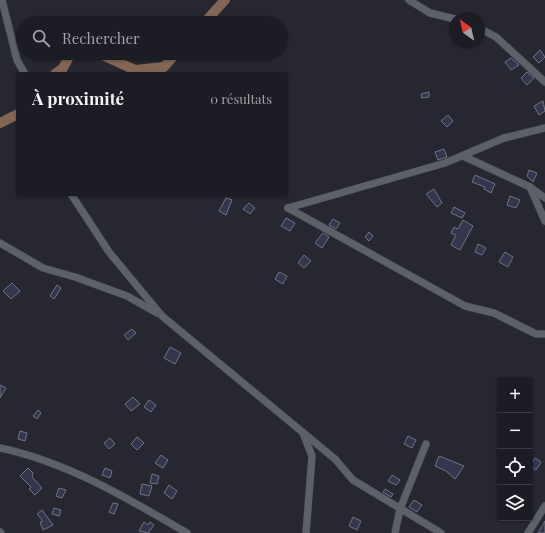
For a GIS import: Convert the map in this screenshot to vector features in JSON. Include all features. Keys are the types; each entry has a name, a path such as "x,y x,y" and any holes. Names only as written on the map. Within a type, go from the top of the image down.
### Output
{"street":[{"path":"2,0 16,52"},
{"path":"410,0 430,13 449,17"},
{"path":"485,31 496,37 545,82"},
{"path":"18,60 24,72"},
{"path":"545,128 504,138 445,164 288,208 465,306 494,313 536,334 545,334"},
{"path":"463,156 530,187 545,198"},
{"path":"530,187 545,221"},
{"path":"72,196 109,252 162,316"},
{"path":"0,243 43,268 75,276 128,296 162,316 335,459 353,480 441,533"},
{"path":"302,431 312,456 306,533"},
{"path":"395,533 400,508 426,444"},
{"path":"0,448 20,452 72,473 135,503 187,533"},
{"path":"528,533 545,506"}],"building":[{"path":"540,50 545,57 539,63 533,57"},
{"path":"511,58 519,65 511,70 505,62"},
{"path":"527,72 534,78 527,85 521,78"},
{"path":"429,92 429,97 422,98 421,94"},
{"path":"543,101 545,111 539,115 534,106"},
{"path":"448,115 453,121 447,127 441,121"},
{"path":"444,149 447,157 438,160 435,152"},
{"path":"529,170 537,173 533,182 527,176"},
{"path":"475,175 495,184 491,193 484,189 485,187 472,182"},
{"path":"434,189 442,203 437,207 426,194"},
{"path":"510,196 520,200 516,208 507,205"},
{"path":"226,198 232,200 226,215 219,211"},
{"path":"249,203 255,208 250,214 243,209"},
{"path":"454,207 465,213 462,218 451,213"},
{"path":"286,218 295,223 290,231 281,226"},
{"path":"333,219 340,223 336,229 329,225"},
{"path":"463,220 473,226 460,250 451,245 456,235 451,233 454,227 458,229"},
{"path":"369,232 373,236 369,241 365,237"},
{"path":"323,233 329,237 322,248 315,243"},
{"path":"478,244 486,248 482,255 475,252"},
{"path":"505,252 513,257 508,267 499,262"},
{"path":"304,255 311,261 304,268 298,263"},
{"path":"279,272 287,276 283,284 275,279"},
{"path":"12,283 20,291 11,299 3,291"},
{"path":"57,285 61,288 54,299 50,296"},
{"path":"132,329 136,333 128,340 124,335"},
{"path":"170,347 181,353 175,364 164,358"},
{"path":"0,385 6,388 0,398"},
{"path":"133,397 140,404 131,411 125,404"},
{"path":"149,400 156,405 151,412 144,407"},
{"path":"38,410 41,413 37,419 33,416"},
{"path":"20,431 27,433 25,441 18,439"},
{"path":"408,436 416,440 412,448 404,444"},
{"path":"137,437 144,443 137,450 131,444"},
{"path":"110,438 115,444 109,449 104,443"},
{"path":"161,455 168,460 163,468 155,463"},
{"path":"439,456 464,466 455,479 446,471 435,466"},
{"path":"535,458 541,462 536,470 533,468 533,461"},
{"path":"28,468 33,473 32,477 42,488 35,495 29,489 31,487 20,476"},
{"path":"105,468 112,471 110,478 102,475"},
{"path":"152,474 159,476 157,484 150,483"},
{"path":"392,475 400,480 396,485 388,481"},
{"path":"142,484 152,486 149,496 140,494"},
{"path":"169,485 177,491 172,499 164,493"},
{"path":"59,488 66,490 62,498 56,496"},
{"path":"385,489 393,494 391,497 383,492"},
{"path":"414,500 422,505 417,512 409,507"},
{"path":"113,503 118,504 114,514 109,512"},
{"path":"54,508 61,510 59,516 52,514"},
{"path":"42,510 53,525 43,530 40,522 43,521 37,514"},
{"path":"353,517 361,521 357,530 349,526"},
{"path":"545,521 545,533 538,533"},
{"path":"144,522 148,525 150,522 154,525 148,533 139,531"}],"waterway":[{"path":"210,16 225,0"},
{"path":"58,72 63,68 67,60"},
{"path":"113,60 135,70 164,67 170,60"},
{"path":"0,123 16,115"}]}
